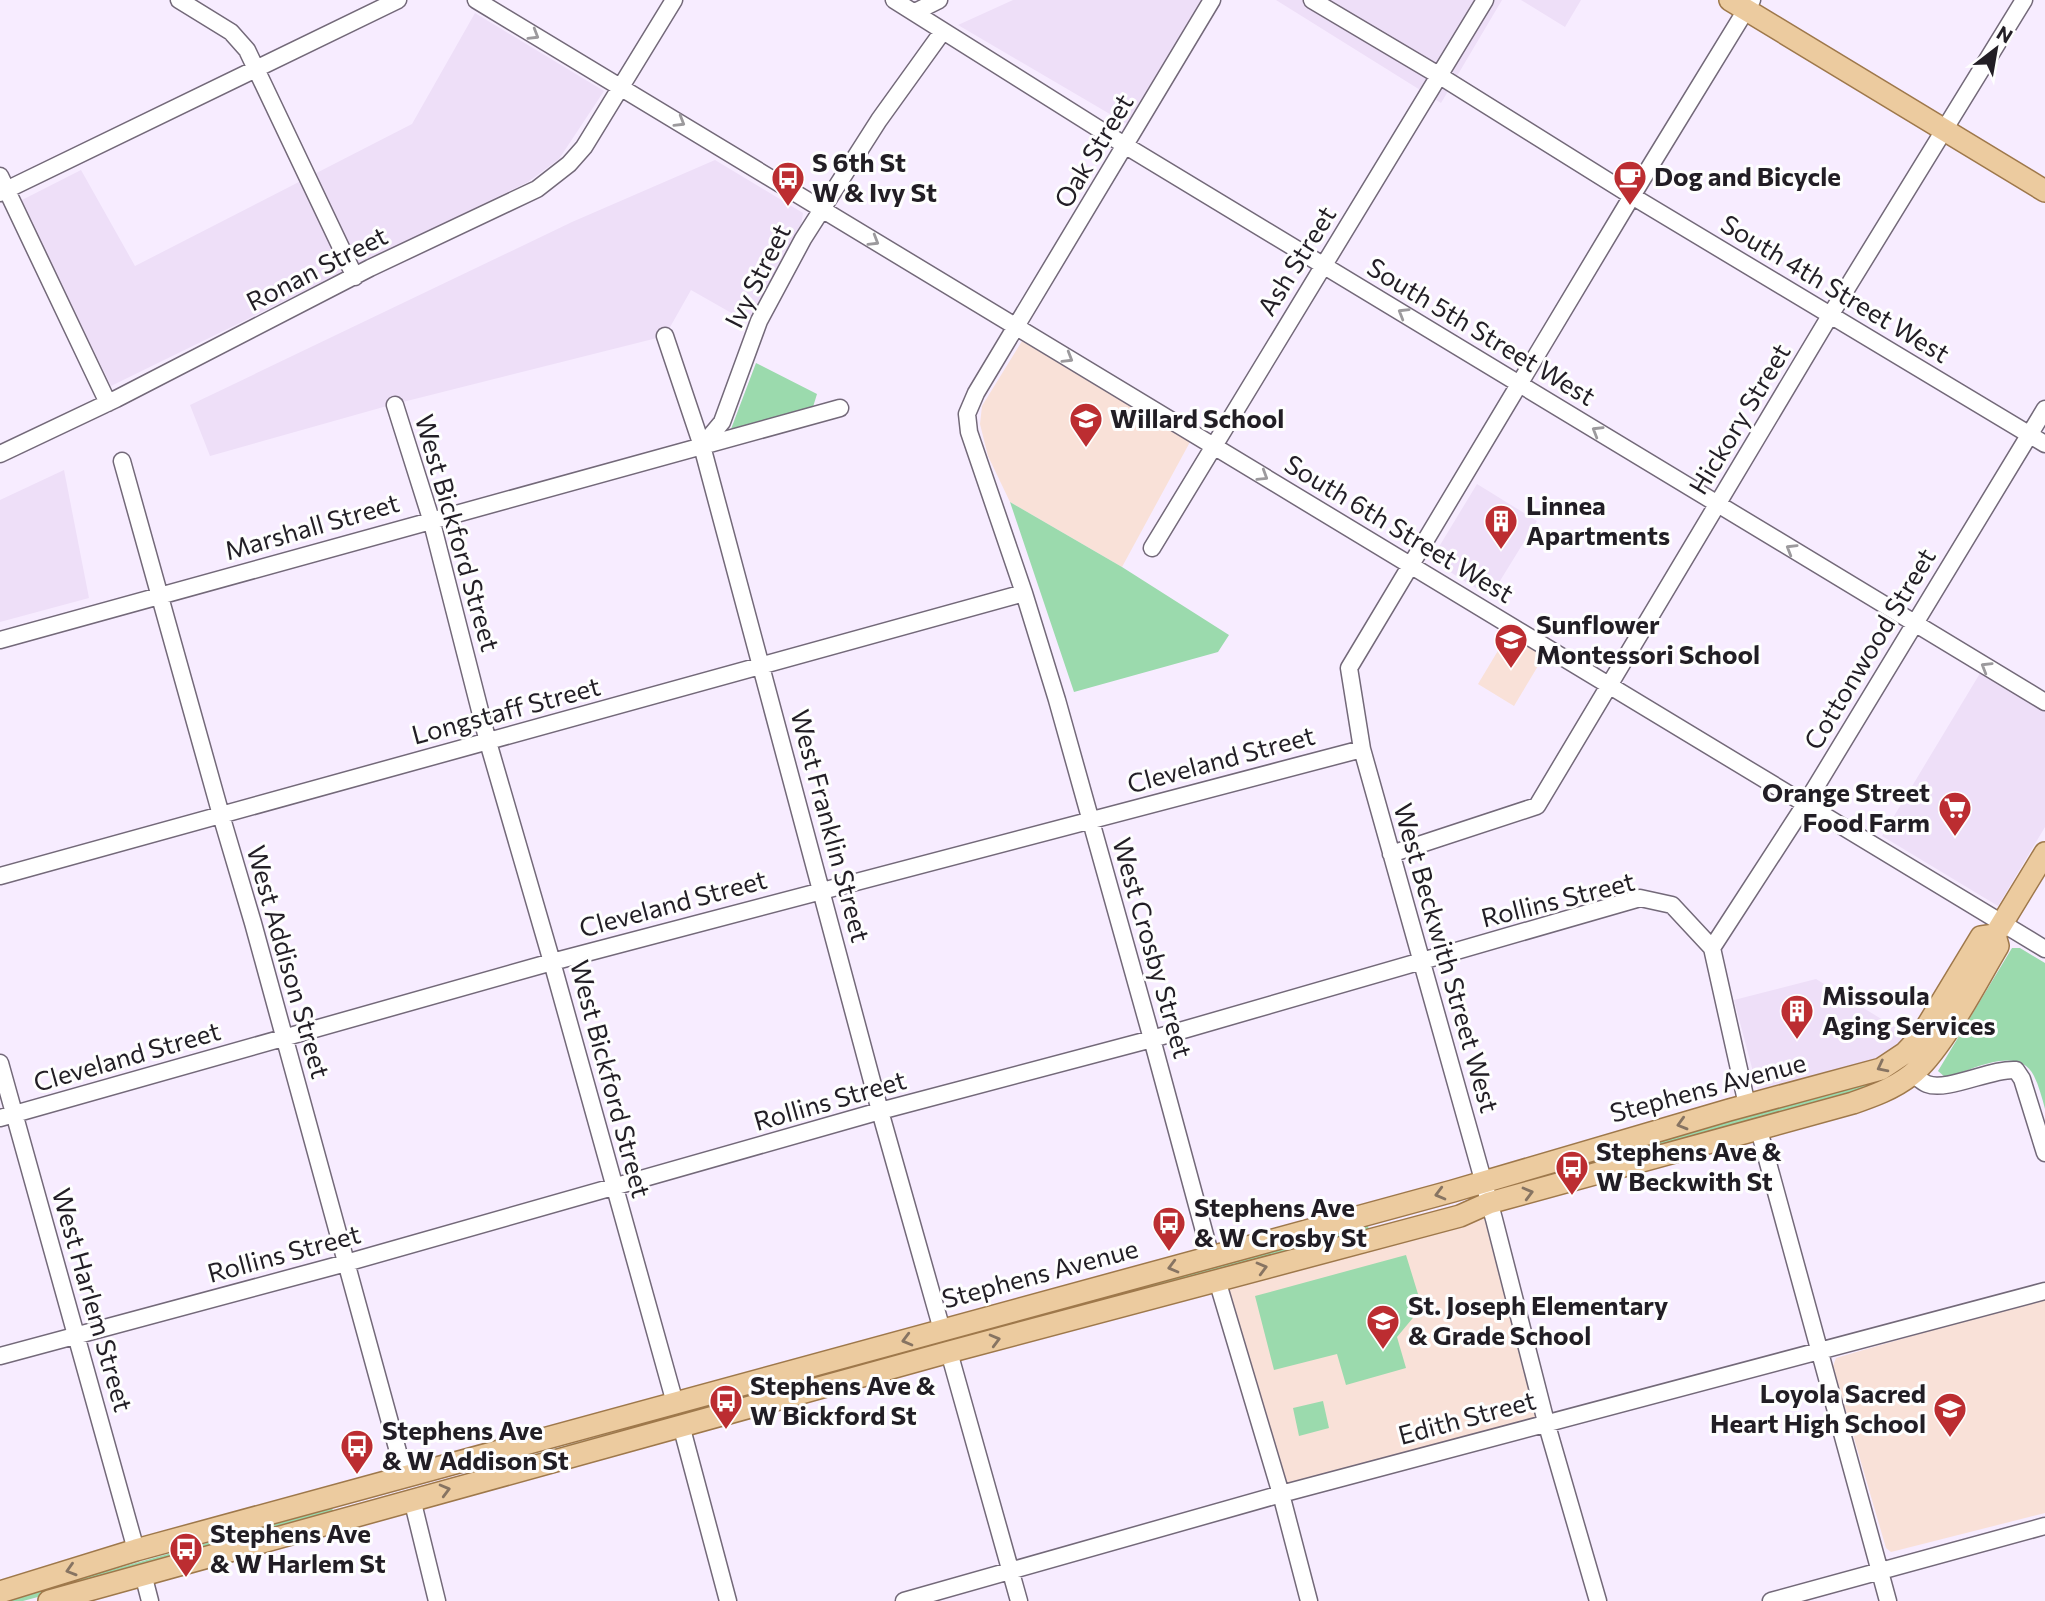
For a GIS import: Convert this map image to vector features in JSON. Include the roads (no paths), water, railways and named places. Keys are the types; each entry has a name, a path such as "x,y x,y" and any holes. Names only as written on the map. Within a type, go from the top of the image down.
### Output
{"main road":[{"path":"1742,3 2045,191"},
{"path":"1999,929 2045,853"},
{"name":"Stephens Avenue","path":"0,1592 136,1550 1211,1257 1881,1069 1905,1053 1921,1036 1982,937 1999,929 1998,946 1935,1049 1913,1074 1886,1091 1853,1103 1489,1203 1460,1216 681,1425 49,1601"},
{"path":"942,1330 949,1352"},
{"path":"405,1477 412,1499"}],"street":[{"path":"179,0 231,32 247,50 355,276"},
{"path":"108,403 2,186 398,0"},
{"name":"South 6th Street West","path":"476,0 1806,803 1999,929 2045,949"},
{"name":"Ronan Street","path":"0,454 108,403 355,276 537,189 556,176 584,147 674,0"},
{"name":"South 5th Street West","path":"894,0 1126,146 2045,702"},
{"path":"915,12 939,0"},
{"name":"Oak Street","path":"967,414 976,393 1212,0"},
{"name":"South 4th Street West","path":"1312,0 2045,444"},
{"name":"Ash Street","path":"1152,548 1485,0"},
{"name":"Hickory Street","path":"1391,854 1536,806 1611,685 1831,314 2024,0"},
{"name":"West Beckwith Street West","path":"1598,1601 1546,1422 1483,1180 1362,749 1349,668 1521,384 1742,3"},
{"name":"Ivy Street","path":"702,446 722,422 770,298 821,209 879,120 943,31"},
{"name":"West Franklin Street","path":"665,336 702,446 880,1111 942,1330"},
{"name":"West Bickford Street","path":"395,405 431,519 488,742 675,1403"},
{"name":"Marshall Street","path":"0,640 840,408"},
{"name":"Cottonwood Street","path":"1712,948 1806,803 2045,409"},
{"name":"West Crosby Street","path":"967,414 969,432 1024,593 1090,820 1153,1039 1211,1257"},
{"name":"West Addison Street","path":"122,461 193,708 405,1477"},
{"name":"Longstaff Street","path":"0,876 1024,593"},
{"name":"Cleveland Street","path":"7,1117 552,962 1362,749"},
{"name":"Rollins Street","path":"0,1356 345,1263 880,1111 1153,1039 1640,898 1672,905 1712,948"},
{"path":"1712,948 1748,1105"},
{"name":"West Harlem Street","path":"0,1063 7,1117 77,1334 136,1550"},
{"path":"1913,1074 1928,1085 1953,1083 1999,1071 2016,1070 2022,1079 2045,1153"},
{"path":"1759,1130 1888,1601"},
{"path":"1217,1280 1281,1494 1309,1601"},
{"name":"Edith Street","path":"904,1601 1546,1422 2045,1291"},
{"path":"949,1352 1019,1601"},
{"path":"681,1425 728,1601"},
{"path":"412,1499 437,1601"},
{"path":"1771,1601 2045,1525"},
{"path":"143,1574 150,1601"}],"place":[{"name":"Dog and Bicycle","path":"1630,207"},
{"name":"S 6th St W & Ivy St","path":"788,208"},
{"name":"Willard School","path":"1086,449"},
{"name":"Linnea Apartments","path":"1501,551"},
{"name":"Sunflower Montessori School","path":"1511,670"},
{"name":"Orange Street Food Farm","path":"1955,838"},
{"name":"Missoula Aging Services","path":"1797,1041"},
{"name":"Stephens Ave & W Beckwith St","path":"1572,1197"},
{"name":"Stephens Ave & W Crosby St","path":"1169,1253"},
{"name":"St. Joseph Elementary & Grade School","path":"1383,1351"},
{"name":"Stephens Ave & W Bickford St","path":"726,1431"},
{"name":"Loyola Sacred Heart High School","path":"1950,1439"},
{"name":"Stephens Ave & W Addison St","path":"357,1476"},
{"name":"Stephens Ave & W Harlem St","path":"186,1579"}]}
